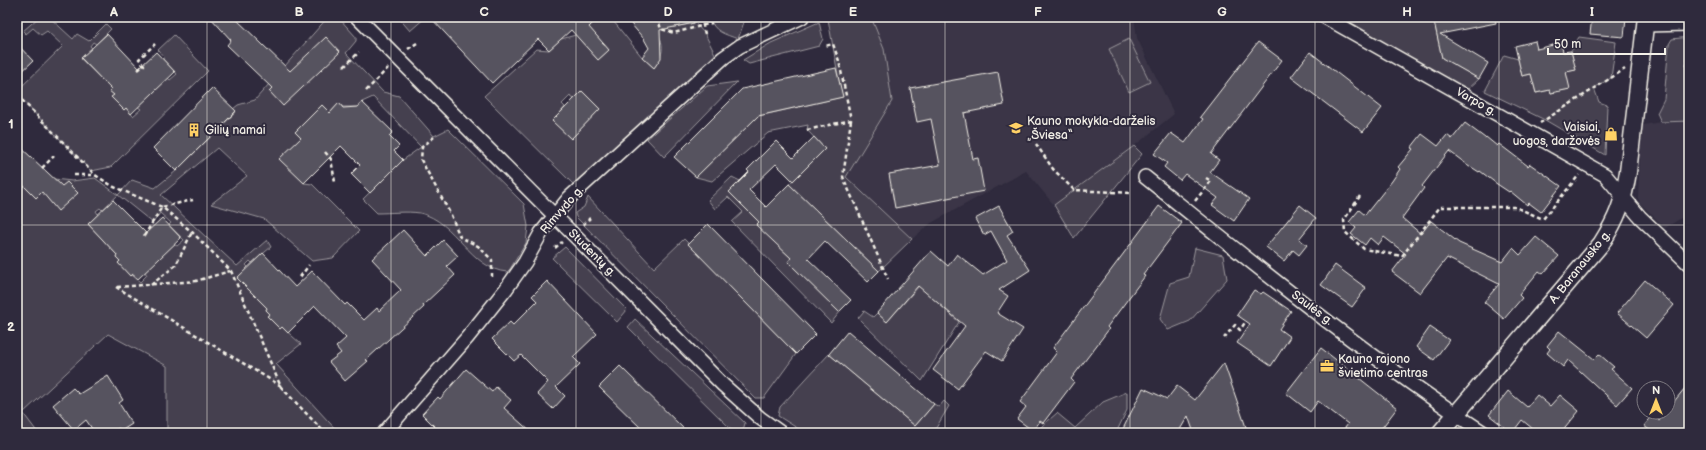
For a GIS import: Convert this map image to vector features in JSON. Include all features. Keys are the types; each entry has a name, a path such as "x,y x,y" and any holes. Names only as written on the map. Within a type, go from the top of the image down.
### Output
{"street":[{"name":"Studentų g.","path":"358,17 723,385 760,418 781,433"},
{"name":"Rimvydo g.","path":"384,433 467,338 506,289 525,262 541,233 569,198 723,58 740,46 802,17"},
{"name":"Varpo g.","path":"1325,17 1605,175 1624,198 1689,264"},
{"path":"1645,21 1689,24"},
{"name":"A. Baranausko g.","path":"1440,433 1601,244 1615,222 1624,198 1645,21"},
{"name":"Saulės g.","path":"1145,177 1282,286 1424,392 1484,433"}],"path":[{"path":"657,17 661,29 674,33 712,23"},
{"path":"701,17 705,34"},
{"path":"138,70 144,65 139,60 154,44"},
{"path":"825,46 833,44 839,61 852,120 843,177 888,279"},
{"path":"1689,50 1687,66 1689,66"},
{"path":"344,67 359,52"},
{"path":"1527,131 1641,58"},
{"path":"366,91 381,76"},
{"path":"17,95 95,175 114,187 162,208 192,232 231,271 281,387"},
{"path":"807,130 852,120"},
{"path":"17,130 21,125"},
{"path":"434,137 422,148 421,160 451,215 460,236 478,246 492,260 492,277"},
{"path":"1036,144 1053,169 1074,190 1132,193"},
{"path":"325,152 331,159 335,182"},
{"path":"42,168 54,156"},
{"path":"1360,196 1344,220 1345,232 1364,249 1402,256 1440,207 1514,207 1543,219 1587,165"},
{"path":"74,175 95,175"},
{"path":"1188,211 1211,181 1206,178"},
{"path":"144,236 162,208 193,200"},
{"path":"151,286 176,265 192,232"},
{"path":"300,277 309,265"},
{"path":"231,271 196,281 151,286 116,287 281,387 325,433"},
{"path":"1224,338 1235,325 1240,330 1246,322"}],"shaded area":[{"path":"39,17 49,17 73,39 77,34 89,41 106,24 111,29 96,44 93,42 90,46 92,48 81,59 111,89 110,91 114,95 112,97 124,110 126,108 133,116 141,109 138,107 168,78 170,80 177,74 163,59 164,57 158,50 174,35 208,71 111,167 91,171 17,95 17,91 63,46 47,31 41,35 33,28 26,34 23,31"},
{"path":"328,17 338,17 356,37 356,41 346,53 383,92 399,96 434,136 448,129 524,204 528,226 526,243 507,272 494,269 483,263 444,225 433,218 415,212 377,213 363,199 403,160 421,147 373,97 362,102 358,107 343,107 339,103 330,113 322,105 295,132 301,138 280,159 304,183 312,184 359,231 333,258 312,261 264,219 211,204 247,176 217,148 161,195 237,266 267,240 271,247 252,263 250,261 246,265 248,267 237,278 267,308 266,310 270,314 268,316 280,329 282,327 301,344 276,364 339,433 164,433 167,430 167,366 108,334 23,413 38,433 17,433 17,179 36,198 54,179 72,181 95,178 118,195 132,180 155,188 176,171 236,112 233,109 238,105 255,100","holes":["118,195 153,223 160,213 171,223 169,225 184,240 177,246 174,244 145,272 147,275 140,282 118,263 120,261 116,257 117,255 88,224 98,214 96,211 100,208 102,210"]},
{"path":"398,17 426,17 410,31"},
{"path":"590,17 610,17 642,57 654,68 659,61 662,47 656,30 647,17 668,28 695,23 705,34 717,58 574,185 484,96 536,49 549,50 561,39 583,33","holes":["593,32 609,50 598,60 581,41","582,91 600,109 571,139 553,121 565,107 562,104 570,96 574,99"]},
{"path":"710,17 743,17 744,22 738,39 720,32 714,26"},
{"path":"837,17 871,17 884,49 892,101 846,177 912,239 879,271 789,184 825,149 807,130 808,125 768,133 712,181 696,177 758,116 842,97 828,19"},
{"name":"Kauno mokykla-darželis „Šviesa“","path":"871,17 1134,17 1137,38 1174,114 1138,143 1054,205 1026,171 931,223 912,239 846,177 892,101 884,49"},
{"path":"1348,17 1433,17 1442,58 1479,79 1466,91 1347,20"},
{"path":"819,22 823,39 819,46 749,64 743,60 771,43"},
{"path":"1579,37 1616,42 1611,78 1594,88 1599,102 1607,105 1605,155 1545,120 1485,91 1504,55 1518,59 1522,76 1531,74 1536,93 1550,90 1551,93 1569,89 1566,72 1575,70 1571,51"},
{"path":"1689,37 1689,121 1661,122 1657,113 1664,99 1669,44 1672,39"},
{"path":"1129,39 1150,82 1129,92 1109,49"},
{"path":"737,82 664,157 647,139 707,86"},
{"path":"1689,121 1689,213 1665,228 1640,203 1638,198 1641,135 1643,125 1661,122"},
{"path":"1134,146 1142,154 1074,238 1054,205"},
{"path":"732,177 740,181 729,192 767,214 757,225 791,258 788,262 840,312 831,323 732,222 743,212 728,197 715,209 708,200"},
{"path":"588,197 654,268 684,239 796,354 764,398 755,398 576,217 575,213 584,207"},
{"path":"565,247 627,310 617,322 552,258"},
{"path":"1195,248 1223,255 1227,279 1190,321 1168,330 1160,319 1170,283 1189,277"},
{"path":"919,286 959,322 922,381 858,318 864,311 873,317 877,313 887,322"},
{"path":"635,319 745,423 744,427 739,433 735,433 628,327"},
{"path":"829,354 915,426 934,404 939,407 944,401 949,406 933,433 805,433 778,416 780,407"},
{"path":"1127,392 1127,410 1116,433 1034,433 1057,413 1075,428 1103,402"}],"building":[{"path":"210,17 234,17 290,71 326,37 340,52 283,106 269,91 272,88 227,45 231,40"},
{"path":"430,17 599,17 589,27 609,50 598,60 571,30 549,50 538,39 492,83"},
{"path":"625,17 693,17 694,23 660,30 661,58 654,68 642,57 649,48 644,39"},
{"path":"1433,17 1495,17 1496,23 1440,34 1488,63 1479,79 1442,58"},
{"path":"1592,17 1626,17 1624,37 1590,34"},
{"path":"107,34 139,68 156,52 175,72 131,114 126,108 124,110 111,97 114,95 109,91 111,89 81,58"},
{"path":"1535,41 1537,49 1561,43 1563,52 1571,51 1576,70 1566,72 1570,89 1551,93 1550,90 1536,93 1531,74 1522,76 1515,46"},
{"path":"1258,42 1282,60 1211,154 1219,160 1210,172 1249,199 1234,221 1212,205 1218,198 1185,174 1180,180 1164,167 1167,163 1154,154 1171,133 1185,143 1203,119 1200,117"},
{"path":"17,44 33,61 17,76"},
{"path":"1310,52 1382,108 1363,132 1291,77"},
{"path":"836,68 843,97 758,116 696,177 674,157 742,89"},
{"path":"998,72 1004,105 964,113 973,159 978,158 984,191 895,208 889,174 940,165 931,119 917,122 910,88"},
{"name":"Gilių namai","path":"212,88 236,111 176,171 153,148"},
{"path":"582,91 600,109 571,139 552,121"},
{"path":"362,102 393,132 389,136 399,146 394,151 403,160 370,193 351,174 360,165 341,146 304,183 279,159 301,138 295,132 322,105 330,113 339,103 343,108 358,107"},
{"path":"1465,123 1497,146 1499,144 1528,166 1530,164 1561,186 1541,212 1529,203 1527,205 1510,191 1509,192 1449,151 1422,186 1424,188 1402,218 1421,234 1431,221 1459,243 1502,262 1513,248 1520,255 1536,237 1559,256 1543,274 1539,271 1519,295 1522,298 1504,319 1484,302 1499,284 1447,258 1420,293 1392,272 1406,254 1384,237 1378,245 1370,238 1365,245 1351,234 1356,228 1349,222 1359,210 1365,215 1392,181 1400,169 1398,167 1413,149 1411,148 1422,134 1438,146 1447,135 1452,139"},
{"path":"814,137 825,149 793,181 776,164 749,190 766,207 789,184 879,271 868,282 825,241 808,259 851,300 839,312 788,262 791,258 756,225 759,222 729,192 749,172 747,170 776,141 793,158"},
{"path":"17,144 62,186 67,182 78,193 58,211 42,192 36,198 17,179"},
{"path":"113,200 146,233 162,218 181,238 138,279 132,274 130,276 118,263 120,261 116,257 117,255 88,224"},
{"path":"1300,205 1316,218 1299,239 1307,245 1299,255 1293,250 1284,261 1266,247"},
{"path":"999,206 1013,231 1007,235 1030,270 999,290 1008,296 997,313 1023,329 1002,361 986,351 958,389 933,370 965,326 918,286 887,322 877,313 931,251 948,266 957,254 983,275 1007,260 991,231 984,235 975,219"},
{"path":"1159,206 1182,223 1143,275 1145,276 1107,327 1109,329 1071,379 1074,382 1043,423 1040,421 1033,431 1017,419 1026,407 1020,402 1057,352 1053,348"},
{"path":"708,224 816,334 796,354 688,244"},
{"path":"403,230 427,256 443,240 458,256 447,266 455,275 423,305 424,307 366,360 368,361 345,381 329,362 341,353 336,347 346,338 315,306 288,333 282,327 280,329 267,316 270,314 266,310 267,308 237,278 263,253 295,287 312,271 345,305 347,303 364,320 377,308 379,311 401,290 372,259"},
{"path":"1335,265 1366,288 1352,307 1321,285"},
{"path":"1645,280 1674,305 1646,338 1617,313"},
{"path":"547,281 597,334 573,357 580,364 556,387 565,396 553,409 537,394 548,382 521,355 514,361 492,339 510,322 513,325 537,301 532,296"},
{"path":"1254,290 1261,294 1263,292 1291,311 1279,329 1290,337 1271,366 1237,343 1250,324 1237,315"},
{"path":"1430,327 1449,340 1434,360 1416,347"},
{"path":"848,331 934,404 915,426 829,354"},
{"path":"1559,331 1594,359 1599,354 1614,367 1611,369 1632,388 1617,405 1568,360 1563,367 1547,353 1550,349 1547,346"},
{"path":"1321,348 1397,408 1378,433 1341,433 1348,424 1318,401 1310,412 1286,393"},
{"path":"1224,363 1248,433 1194,433 1188,416 1178,433 1121,433 1143,388 1167,399 1177,386 1195,400"},
{"path":"620,366 688,433 646,433 599,387"},
{"path":"466,369 492,392 496,387 511,400 504,408 532,433 441,433 422,414 438,397 440,399"},
{"path":"108,376 123,400 119,403 132,424 121,431 119,428 110,433 95,433 86,420 74,430 53,405 73,388 79,394"},
{"path":"1689,383 1689,433 1649,433 1651,431 1644,426 1649,420 1676,420 1676,399"},
{"path":"1508,391 1527,407 1537,395 1550,406 1560,395 1579,411 1561,433 1538,433 1522,420 1512,433 1489,415"}],"place":[{"name":"Kauno mokykla-darželis „Šviesa“","path":"1016,128"},
{"name":"Gilių namai","path":"194,130"},
{"name":"Vaisiai, uogos, daržovės","path":"1611,134"},
{"name":"Kauno rajono švietimo centras","path":"1327,366"}]}
